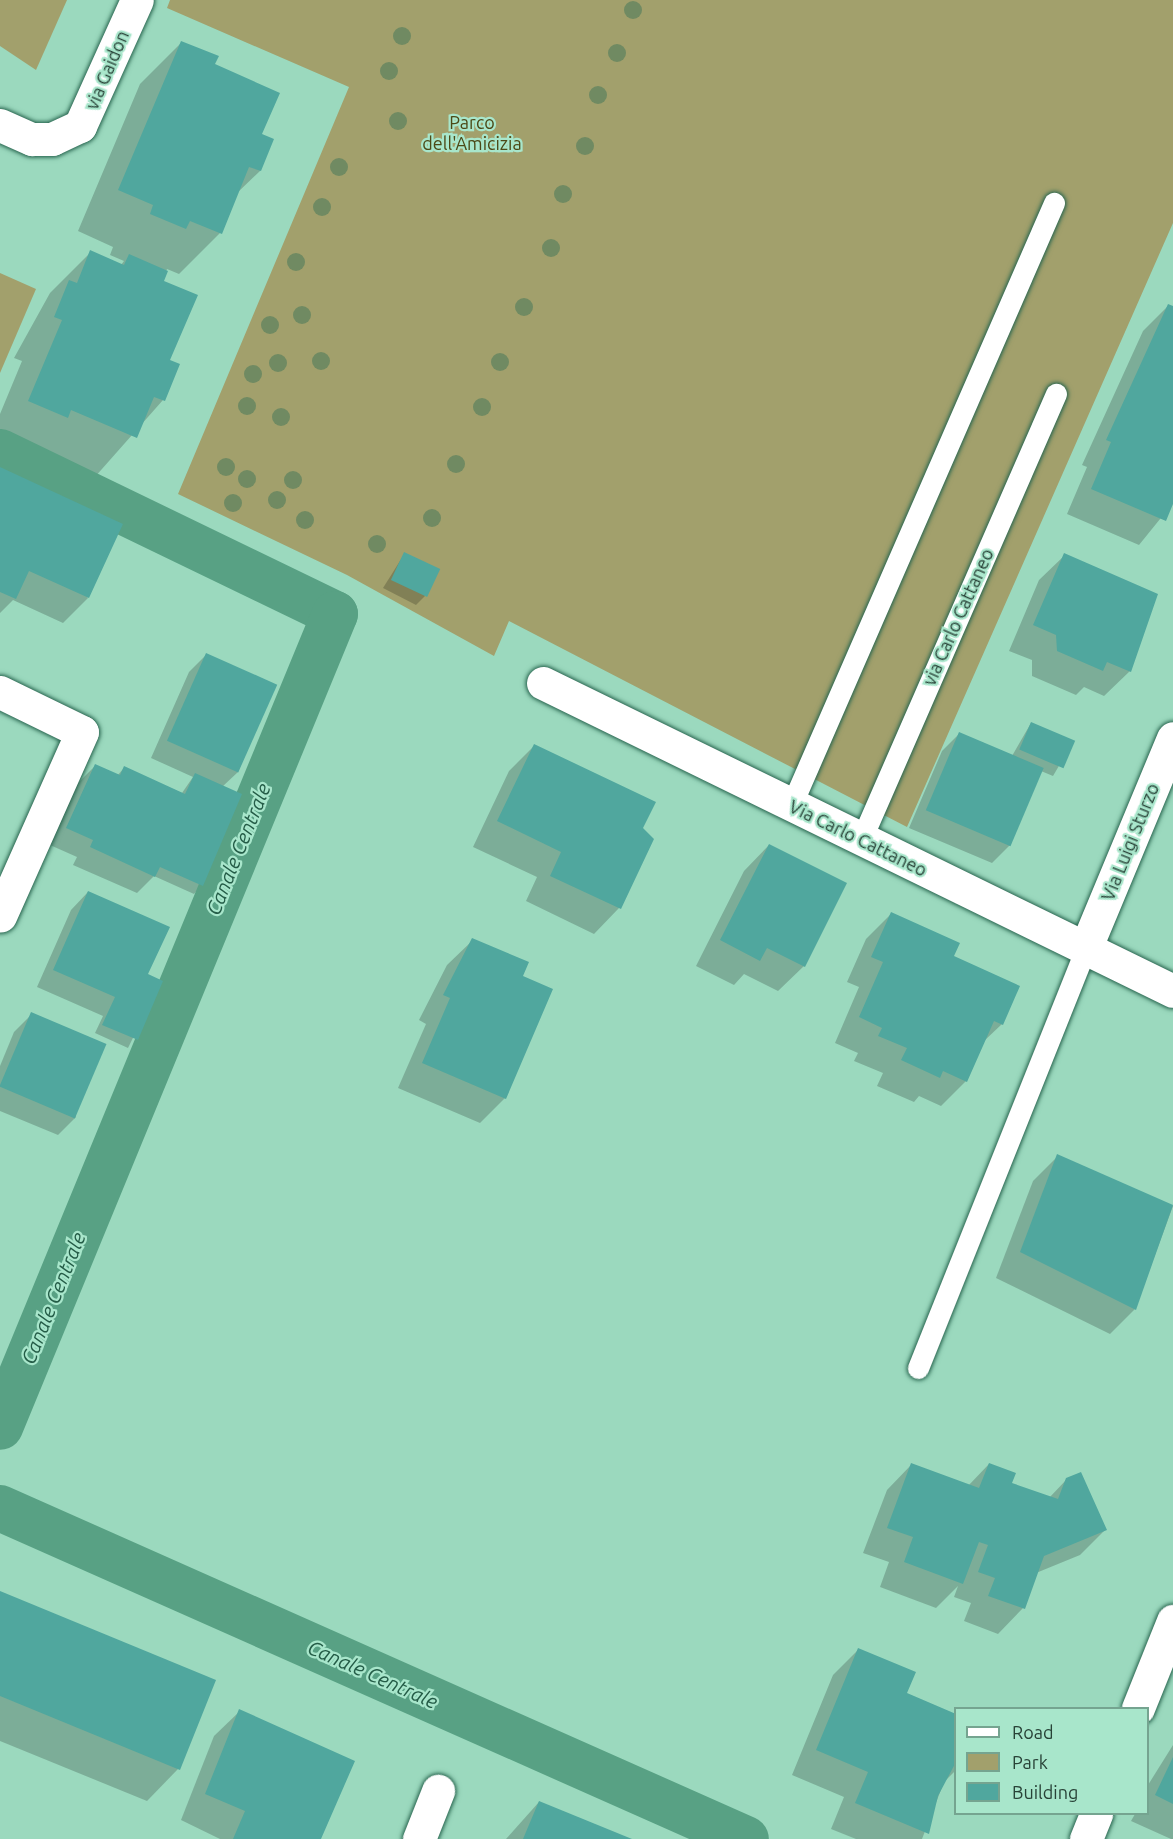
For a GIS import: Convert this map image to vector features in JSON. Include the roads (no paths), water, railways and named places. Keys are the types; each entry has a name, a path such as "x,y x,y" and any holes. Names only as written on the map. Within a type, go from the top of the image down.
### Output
{"street":[{"name":"via Gaidon","path":"0,125 32,139 52,138 80,126 137,0"},
{"name":"Via Carlo Cattaneo","path":"543,683 1173,991"},
{"path":"0,692 82,732 0,916"},
{"name":"Via Luigi Sturzo","path":"1086,947 1173,738"},
{"path":"1138,1707 1173,1621"},
{"path":"419,1839 438,1791"},
{"path":"1086,1839 1096,1815"}],"lane":[{"path":"791,806 1054,203"},
{"name":"via Carlo Cattaneo","path":"861,840 1056,394"},
{"path":"918,1368 1086,947"}],"waterway":[{"name":"Canale Centrale","path":"0,452 335,614 0,1427"},
{"name":"Canale Centrale","path":"0,1508 746,1839"}],"park label":[{"name":"Parco dell'Amicizia","path":"472,133"}]}
